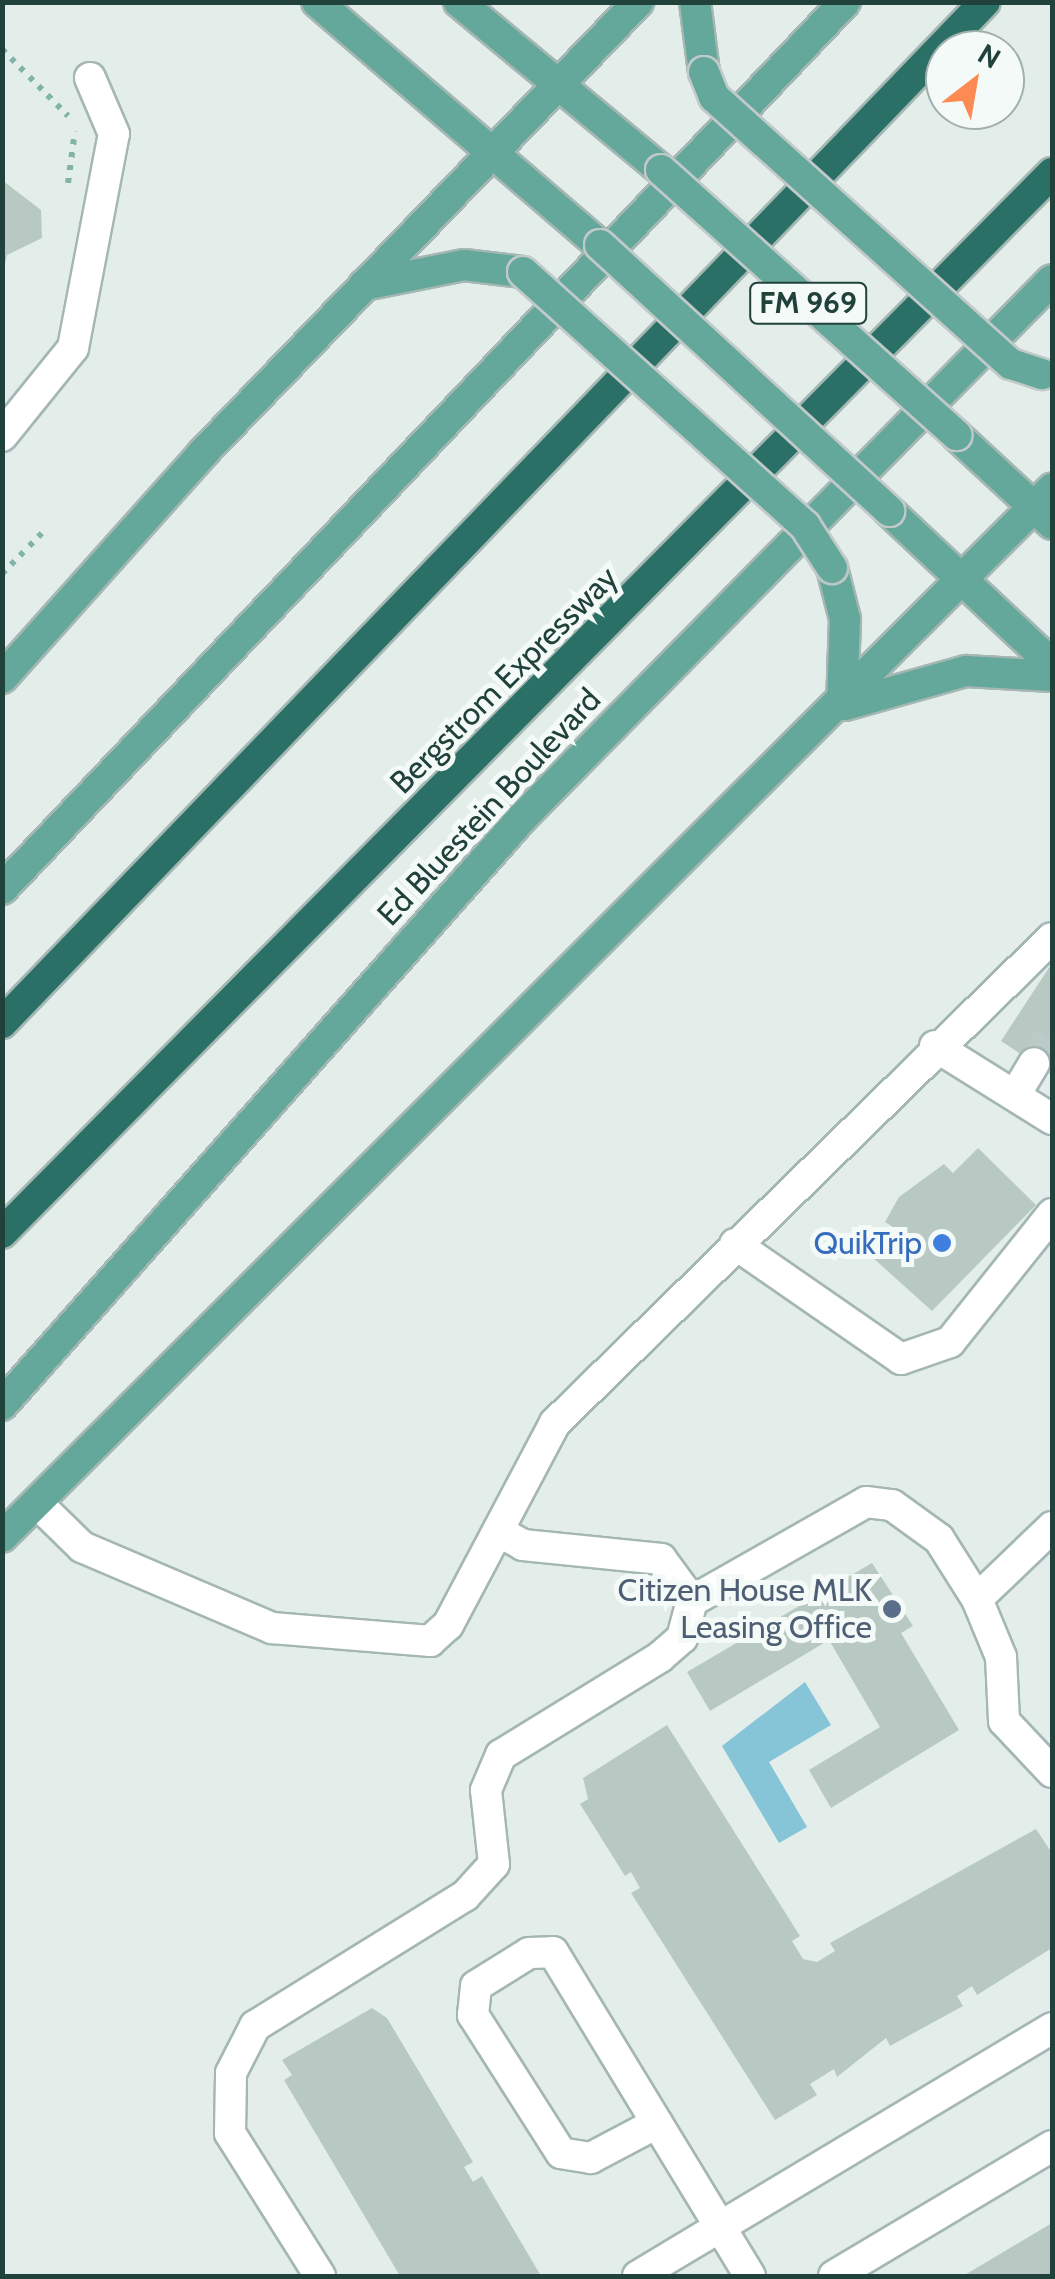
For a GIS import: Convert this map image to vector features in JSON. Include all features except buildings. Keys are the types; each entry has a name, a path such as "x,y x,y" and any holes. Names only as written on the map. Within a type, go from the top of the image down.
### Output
{"highway":[{"path":"2,1023 985,2"},
{"name":"Bergstrom Expressway","path":"2,1234 1052,173"}],"main road":[{"name":"FM 969","path":"316,2 600,244 1052,664"},
{"name":"FM 969","path":"459,2 560,82 661,170 956,436 1047,507"},
{"path":"2,678 364,285 638,2"},
{"path":"696,2 704,72 714,97 996,351 1047,375"},
{"path":"2,890 845,2"},
{"path":"364,285 464,265 523,272 805,526 832,568 845,619 842,706"},
{"name":"Ed Bluestein Boulevard","path":"2,1405 522,818 1052,280"},
{"path":"2,1537 965,582 1047,507"},
{"path":"842,706 966,671 1052,676"}],"lane":[{"path":"2,436 73,348 114,134 90,78"},
{"path":"37,1504 82,1547 272,1628 410,1643 430,1641 448,1624 556,1423 935,1046 1052,938"},
{"path":"935,1046 1052,1119"},
{"path":"1014,1095 1034,1063"},
{"path":"735,1244 900,1359 950,1342 1052,1214"},
{"path":"320,2276 230,2133 231,2073 256,2026 465,1896 494,1864 486,1790 500,1756 660,1657 682,1638 692,1602 866,1502 892,1506 939,1539 977,1599 1001,1657 1004,1721 1052,1772"},
{"path":"977,1599 1052,1528"},
{"path":"498,1531 523,1545 660,1560 692,1602"},
{"path":"657,2123 591,2158 561,2152 473,2015 476,1986 529,1953 554,1952 750,2276"},
{"path":"638,2276 1052,2028"},
{"path":"834,2276 1052,2146"}],"path":[{"path":"2,49 74,122 67,191"},
{"path":"2,574 43,532"}],"water":[{"path":"805,1682 831,1725 769,1762 807,1827 779,1843 722,1746"}],"tunnel":[{"path":"1034,1063 1052,1033"}],"place":[{"name":"QuikTrip","path":"942,1243"},
{"name":"Citizen House MLK Leasing Office","path":"892,1609"}]}
